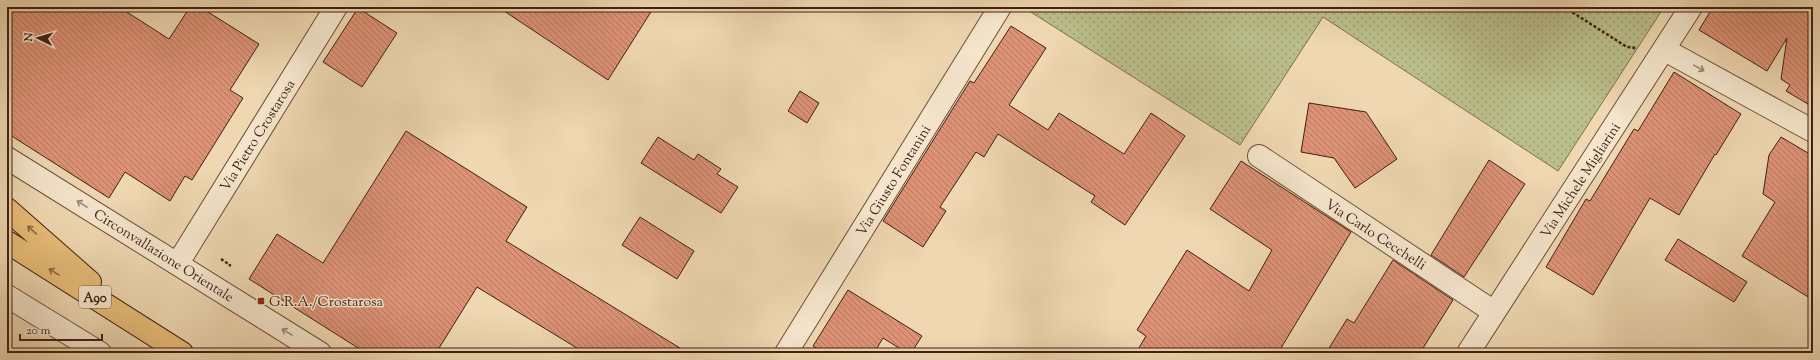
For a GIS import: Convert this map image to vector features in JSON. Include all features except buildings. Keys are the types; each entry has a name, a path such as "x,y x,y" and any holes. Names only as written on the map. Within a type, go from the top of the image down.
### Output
{"highway":[{"path":"7,209 134,322"},
{"name":"A90","path":"7,242 182,353"}],"street":[{"name":"Via Pietro Crostarosa","path":"178,263 336,7"},
{"name":"Via Giusto Fontanini","path":"786,353 1000,7"},
{"name":"Via Michele Migliarini","path":"1468,353 1665,50 1691,7"},
{"path":"1665,50 1813,131"},
{"name":"Via Carlo Cecchelli","path":"1259,156 1494,312"},
{"name":"Circonvallazione Orientale","path":"7,158 178,263 320,353"},
{"path":"7,296 100,353"}],"path":[{"path":"1564,7 1628,47 1665,50"}],"green space":[{"path":"1023,7 1664,7 1558,171 1323,17 1240,145"}],"place":[{"name":"G.R.A./Crostarosa","path":"261,301"}]}
